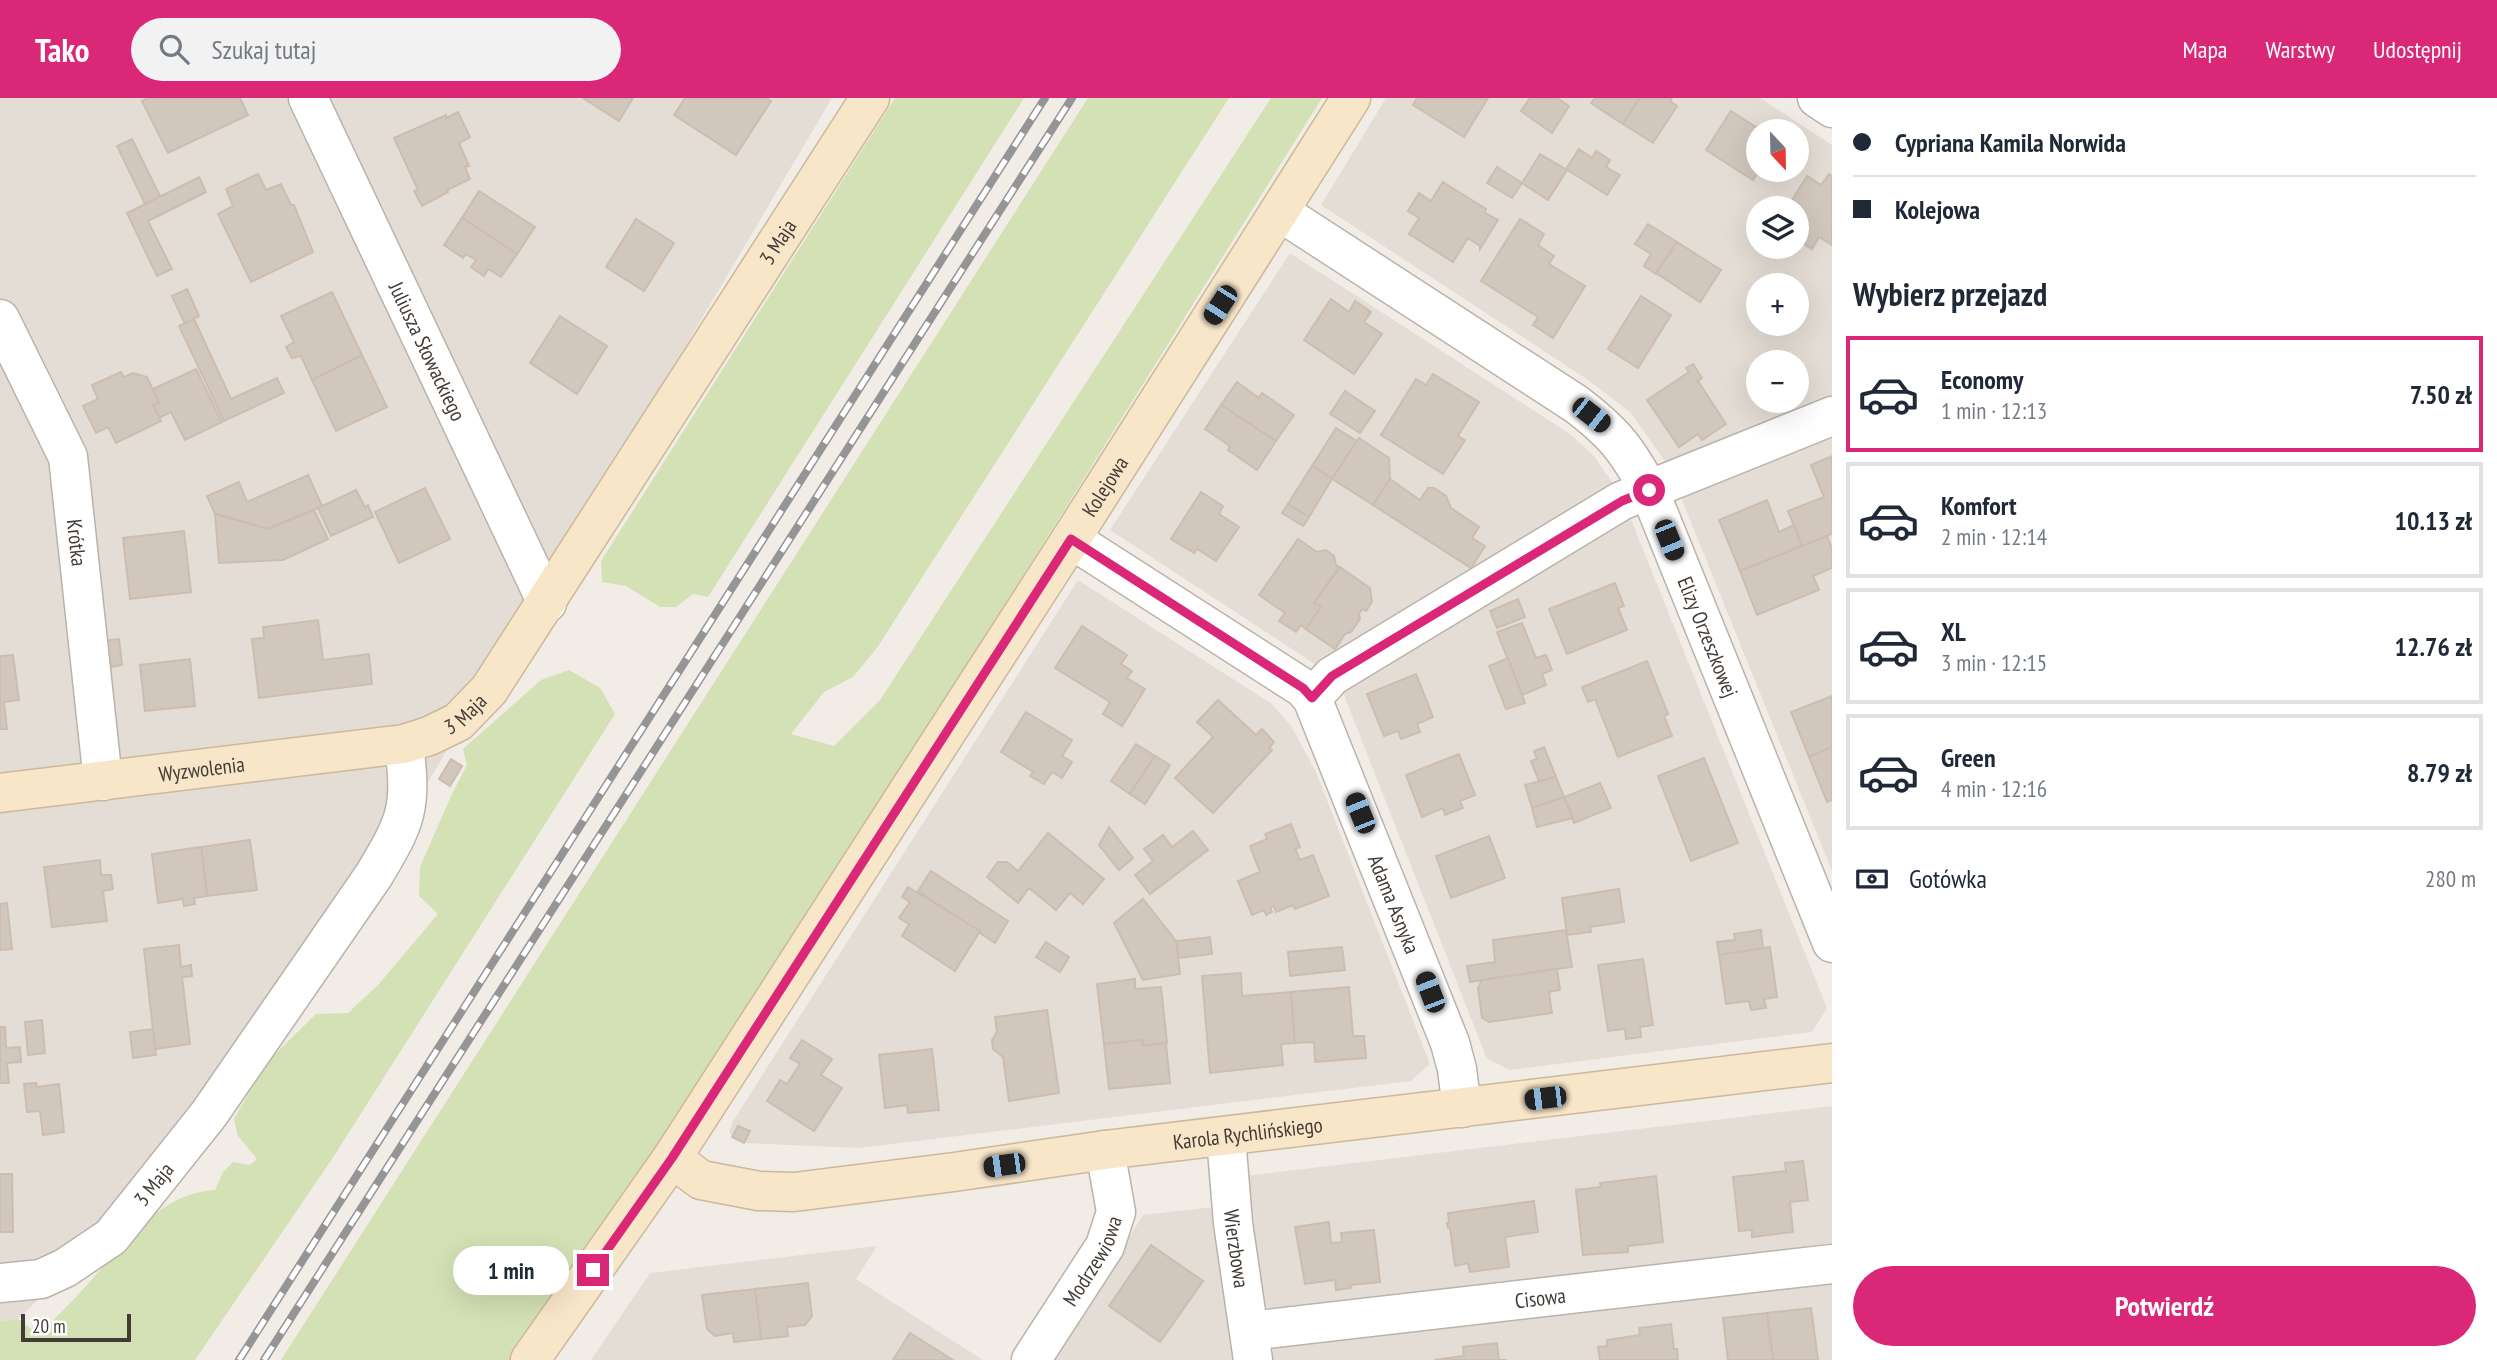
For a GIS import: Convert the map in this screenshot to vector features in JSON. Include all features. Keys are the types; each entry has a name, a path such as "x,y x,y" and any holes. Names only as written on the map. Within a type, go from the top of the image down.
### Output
{"street":[{"name":"Juliusza Słowackiego","path":"308,98 547,603"},
{"name":"3 Maja","path":"0,1283 41,1279 65,1268 111,1237 209,1114 396,839 409,796 404,744 458,722 489,690 870,98"},
{"name":"Kolejowa","path":"530,1360 672,1158 1351,98"},
{"path":"1817,98 1832,108"},
{"name":"Elizy Orzeszkowej","path":"1280,212 1586,411 1606,427 1630,455 1649,490 1832,943"},
{"name":"Krótka","path":"0,319 68,457 103,781"},
{"path":"1312,698 1332,676 1622,501 1832,416"},
{"name":"Adama Asnyka","path":"1071,539 1303,688 1312,698 1450,1043 1457,1069 1462,1108"},
{"name":"Wyzwolenia","path":"0,793 404,744"},
{"name":"Karola Rychlińskiego","path":"672,1158 701,1180 759,1191 794,1192 1105,1150 1832,1063"},
{"name":"Wierzbowa","path":"1226,1137 1233,1223 1251,1346"},
{"name":"Modrzewiowa","path":"1031,1360 1105,1247 1115,1212 1105,1150"},
{"name":"Cisowa","path":"1251,1346 1832,1264"}],"shaded area":[{"path":"0,98 832,98 421,794 104,1236 18,1319 0,1321"},
{"path":"1386,98 1760,98 1792,119 1746,119 1746,182 1810,182 1810,131 1832,145 1832,403 1809,413 1809,350 1746,350 1746,413 1808,413 1672,471 1630,412 1588,380 1321,205"},
{"path":"1290,253 1570,434 1594,456 1620,494 1321,668 1110,530"},
{"path":"1832,427 1832,871 1682,500 1690,485"},
{"path":"1628,512 1827,1008 1812,1032 1510,1070 1487,1059 1338,680"},
{"path":"1078,580 1272,704 1291,726 1316,772 1430,1064 1411,1081 859,1148 744,1143 732,1137 729,1131 733,1121"},
{"path":"1832,1106 1832,1244 1272,1312 1261,1302 1245,1176"},
{"path":"1213,1207 1234,1360 1053,1360 1143,1215"},
{"path":"877,1246 856,1279 983,1360 591,1360 650,1273"},
{"path":"1832,1277 1832,1360 1267,1360 1276,1345"}],"green space":[{"path":"895,98 1024,98 708,597 693,594 676,607 660,607 626,586 602,582 601,561"},
{"path":"1088,98 1229,98 877,648 853,677 824,692 791,734 834,746 880,700 1271,98 1322,98 981,643 674,1126 512,1360 281,1360"},
{"path":"569,670 600,688 615,714 332,1159 195,1360 0,1360 0,1321 18,1319 38,1334 153,1215 192,1194 215,1190 223,1172 233,1162 250,1165 257,1159 238,1136 234,1119 266,1063 316,1014 348,1013 378,985 438,914 419,896 420,867 467,765 463,749 541,680"}],"building":[{"path":"148,98 240,98 248,115 168,153 142,101"},
{"path":"583,98 633,98 619,121"},
{"path":"685,98 766,98 771,101 736,155 674,115"},
{"path":"1417,98 1488,98 1464,137 1413,105"},
{"path":"1530,98 1557,98 1569,106 1552,133 1521,111"},
{"path":"1595,98 1640,98 1623,124 1591,103"},
{"path":"1640,98 1672,98 1670,101 1677,106 1653,143 1623,124"},
{"path":"1731,111 1746,121 1746,176 1706,150"},
{"path":"458,112 470,137 459,143 469,166 465,167 470,179 422,206 414,191 418,190 394,138"},
{"path":"132,139 160,196 145,204 117,146"},
{"path":"1579,149 1592,158 1596,151 1610,160 1606,167 1620,175 1607,195 1566,169"},
{"path":"1540,154 1567,170 1548,200 1522,183"},
{"path":"1497,167 1522,183 1512,198 1487,183"},
{"path":"258,174 266,190 281,184 291,205 294,205 313,252 251,282 218,214 233,206 226,189"},
{"path":"1829,174 1832,176 1832,245 1819,237 1812,249 1809,247 1809,196 1794,196 1803,182 1810,182 1810,178 1821,185"},
{"path":"199,177 206,192 148,221 172,269 157,276 127,213"},
{"path":"1443,182 1486,209 1485,213 1498,220 1480,249 1480,246 1468,238 1453,262 1409,234 1419,218 1408,211 1419,193 1431,201"},
{"path":"479,191 535,227 517,254 462,218"},
{"path":"462,218 517,254 501,277 488,269 484,276 471,267 476,260 466,254 463,258 444,245"},
{"path":"636,219 674,243 644,291 606,267"},
{"path":"1520,219 1544,234 1538,245 1554,256 1549,264 1585,286 1553,338 1533,325 1538,317 1481,281"},
{"path":"1648,224 1677,242 1656,274 1644,266 1651,254 1635,244"},
{"path":"1677,242 1721,270 1700,302 1656,273"},
{"path":"187,289 199,316 185,324 172,296"},
{"path":"332,292 362,355 312,380 301,356 292,358 286,347 294,342 281,316"},
{"path":"1641,296 1671,315 1638,368 1608,349"},
{"path":"1331,299 1349,312 1355,301 1371,312 1364,322 1382,334 1354,374 1304,340"},
{"path":"560,316 607,346 577,394 530,363"},
{"path":"194,319 231,399 277,378 284,393 224,421 179,326"},
{"path":"362,355 387,407 336,431 312,380"},
{"path":"1693,364 1702,378 1698,381 1726,424 1702,440 1698,434 1679,447 1647,400 1689,372 1686,368"},
{"path":"196,369 222,422 185,440 171,412 159,418 153,405 159,403 153,389"},
{"path":"121,372 124,377 133,373 147,377 159,403 153,405 161,421 116,443 108,427 96,433 83,406 98,399 92,385"},
{"path":"1433,374 1479,402 1458,436 1465,440 1443,474 1381,435 1416,379 1426,385"},
{"path":"1237,382 1259,398 1262,393 1294,415 1276,441 1221,405"},
{"path":"1345,391 1375,411 1360,433 1330,414"},
{"path":"1221,405 1276,441 1257,470 1228,450 1230,446 1205,429"},
{"path":"1336,428 1357,441 1332,479 1312,466"},
{"path":"1359,438 1389,458 1390,479 1373,505 1332,479"},
{"path":"1832,456 1832,534 1802,546 1788,511 1824,497 1811,465"},
{"path":"1312,466 1332,479 1309,517 1288,504"},
{"path":"308,475 322,506 268,529 215,514 207,496 239,482 247,502"},
{"path":"1390,479 1420,500 1428,488 1434,488 1446,496 1451,508 1479,527 1472,538 1485,546 1471,568 1373,505"},
{"path":"425,488 450,539 399,563 375,512"},
{"path":"356,490 365,507 368,505 373,517 331,536 318,508"},
{"path":"1201,492 1223,506 1219,514 1239,527 1216,561 1197,549 1194,553 1171,539"},
{"path":"1767,500 1779,532 1794,525 1802,546 1740,571 1719,520"},
{"path":"1288,504 1309,517 1303,526 1282,513"},
{"path":"314,510 328,539 283,560 219,563 215,514 268,529"},
{"path":"184,531 191,592 130,599 123,538"},
{"path":"1827,536 1832,549 1832,568 1813,576 1819,590 1757,615 1740,571"},
{"path":"1298,539 1317,552 1326,550 1334,556 1339,567 1314,603 1321,607 1307,630 1301,625 1296,632 1279,621 1285,613 1259,595"},
{"path":"1340,567 1370,588 1372,602 1366,611 1362,609 1360,619 1335,649 1307,630 1307,627 1321,607 1314,603"},
{"path":"1615,583 1624,606 1618,608 1627,630 1567,654 1549,609"},
{"path":"1518,599 1525,617 1497,628 1490,611"},
{"path":"318,620 323,660 369,654 372,684 259,698 252,639 264,638 263,627"},
{"path":"1522,623 1536,658 1546,655 1552,670 1542,674 1546,685 1522,695 1497,632"},
{"path":"1082,626 1127,655 1121,664 1132,671 1127,678 1145,689 1122,726 1103,714 1110,702 1055,668"},
{"path":"119,639 122,665 106,668 102,641"},
{"path":"13,655 19,700 4,702 7,729 0,729 0,656"},
{"path":"1508,658 1525,703 1506,709 1489,666"},
{"path":"190,659 195,706 145,711 140,665"},
{"path":"1647,661 1668,714 1664,716 1672,736 1618,757 1595,699 1588,702 1582,687"},
{"path":"1416,674 1433,717 1417,724 1420,732 1401,739 1398,731 1384,736 1367,694"},
{"path":"1832,696 1832,747 1809,757 1791,712"},
{"path":"1218,700 1256,735 1262,729 1274,742 1269,748 1272,750 1213,813 1175,778 1213,737 1197,722"},
{"path":"1026,712 1072,740 1062,756 1072,762 1062,778 1052,772 1044,784 1030,776 1033,772 1001,752"},
{"path":"1136,744 1155,756 1130,794 1111,781"},
{"path":"1544,747 1556,777 1539,781 1531,761 1537,759 1534,751"},
{"path":"1832,747 1832,800 1827,802 1809,757"},
{"path":"1459,754 1475,795 1460,801 1463,808 1445,815 1443,808 1422,817 1406,775"},
{"path":"1155,756 1170,765 1145,804 1130,794"},
{"path":"1704,758 1738,843 1691,861 1658,776"},
{"path":"451,759 462,766 450,786 439,779"},
{"path":"1556,777 1564,797 1532,808 1525,785"},
{"path":"1600,783 1611,808 1574,823 1564,797"},
{"path":"1564,797 1573,818 1537,827 1532,808"},
{"path":"1291,824 1300,847 1295,849 1300,860 1313,855 1329,896 1295,909 1293,905 1276,912 1274,906 1270,907 1272,912 1266,915 1264,910 1252,915 1238,881 1260,872 1250,846 1267,839 1265,834"},
{"path":"1109,827 1133,858 1119,870 1099,845"},
{"path":"1193,831 1208,850 1150,894 1135,875 1153,861 1144,849 1163,835 1172,847"},
{"path":"1048,833 1104,879 1083,904 1070,893 1056,910 1029,888 1018,903 987,877 998,862 1007,862 1018,871"},
{"path":"1489,836 1505,878 1451,898 1436,856"},
{"path":"250,840 257,890 207,896 201,847"},
{"path":"201,847 207,896 194,898 195,904 184,906 183,899 158,903 152,854"},
{"path":"100,860 101,875 111,875 113,889 103,891 107,921 52,927 44,867"},
{"path":"931,871 1008,921 995,943 918,891"},
{"path":"908,887 980,931 955,971 902,936 909,924 899,918 910,902 902,897"},
{"path":"1619,889 1624,922 1590,927 1591,932 1567,935 1562,898"},
{"path":"1143,899 1176,941 1180,974 1143,980 1114,923"},
{"path":"7,903 12,949 0,950 0,904"},
{"path":"1566,930 1572,967 1470,982 1467,966 1495,962 1493,940"},
{"path":"1761,930 1763,949 1719,955 1717,942 1735,940 1734,934"},
{"path":"1210,937 1212,954 1179,958 1176,941"},
{"path":"1046,942 1069,957 1060,972 1036,957"},
{"path":"179,945 181,967 191,965 192,976 182,977 190,1044 155,1049 144,949"},
{"path":"1342,947 1345,970 1290,976 1288,952"},
{"path":"1770,947 1777,997 1764,999 1766,1008 1751,1010 1749,1001 1726,1004 1719,955"},
{"path":"1643,959 1653,1025 1640,1027 1641,1037 1626,1039 1625,1029 1608,1031 1598,965"},
{"path":"1557,969 1560,990 1549,992 1552,1013 1489,1022 1482,1018 1478,988 1482,980"},
{"path":"1241,973 1242,996 1291,992 1295,1043 1281,1044 1283,1065 1210,1073 1202,976"},
{"path":"1135,979 1135,989 1161,987 1167,1043 1143,1046 1142,1040 1104,1044 1097,984"},
{"path":"1349,987 1353,1036 1364,1036 1366,1058 1315,1062 1314,1042 1295,1043 1291,992"},
{"path":"1047,1010 1059,1093 1009,1101 1003,1057 993,1049 992,1040 997,1032 995,1017"},
{"path":"42,1020 45,1053 28,1055 25,1022"},
{"path":"0,1027 5,1027 6,1048 20,1047 21,1062 7,1063 9,1083 0,1083"},
{"path":"153,1029 156,1055 133,1058 130,1032"},
{"path":"802,1040 832,1059 821,1075 842,1088 814,1131 767,1101 780,1080 787,1084 800,1064 790,1058"},
{"path":"1142,1040 1143,1046 1166,1043 1170,1083 1109,1089 1104,1044"},
{"path":"932,1049 939,1110 908,1113 907,1105 885,1108 879,1055"},
{"path":"36,1083 37,1087 59,1084 64,1132 43,1135 40,1111 27,1112 24,1084"},
{"path":"738,1126 750,1131 744,1143 732,1137"},
{"path":"1803,1161 1808,1200 1790,1202 1793,1232 1752,1237 1752,1230 1739,1231 1733,1177 1786,1171 1785,1163"},
{"path":"0,1174 12,1174 13,1232 0,1232"},
{"path":"1656,1176 1663,1242 1628,1246 1628,1252 1583,1255 1576,1190 1601,1187 1600,1183"},
{"path":"1534,1201 1538,1232 1505,1237 1509,1267 1470,1272 1468,1263 1455,1266 1447,1223 1448,1213"},
{"path":"1329,1222 1331,1243 1342,1242 1341,1233 1374,1230 1380,1282 1350,1285 1351,1288 1336,1290 1335,1280 1305,1284 1295,1227"},
{"path":"1151,1245 1203,1281 1160,1342 1109,1306"},
{"path":"808,1283 812,1316 805,1325 787,1327 788,1336 761,1339 755,1289"},
{"path":"755,1289 761,1339 734,1342 733,1333 715,1336 707,1329 702,1295"},
{"path":"1811,1308 1818,1360 1773,1360 1767,1313"},
{"path":"1767,1313 1773,1360 1728,1360 1723,1318"},
{"path":"1671,1324 1678,1360 1600,1360 1598,1347 1607,1346 1607,1340 1640,1335 1639,1328"},
{"path":"910,1333 953,1360 893,1360"},
{"path":"1497,1343 1499,1360 1434,1360 1464,1356 1463,1347"}],"railway":[{"path":"239,1360 1045,98"},
{"path":"264,1360 1072,98"}],"route":[{"path":"593,1270 672,1158 1071,539 1303,688 1312,698 1327,679 1622,501 1649,490"}]}
